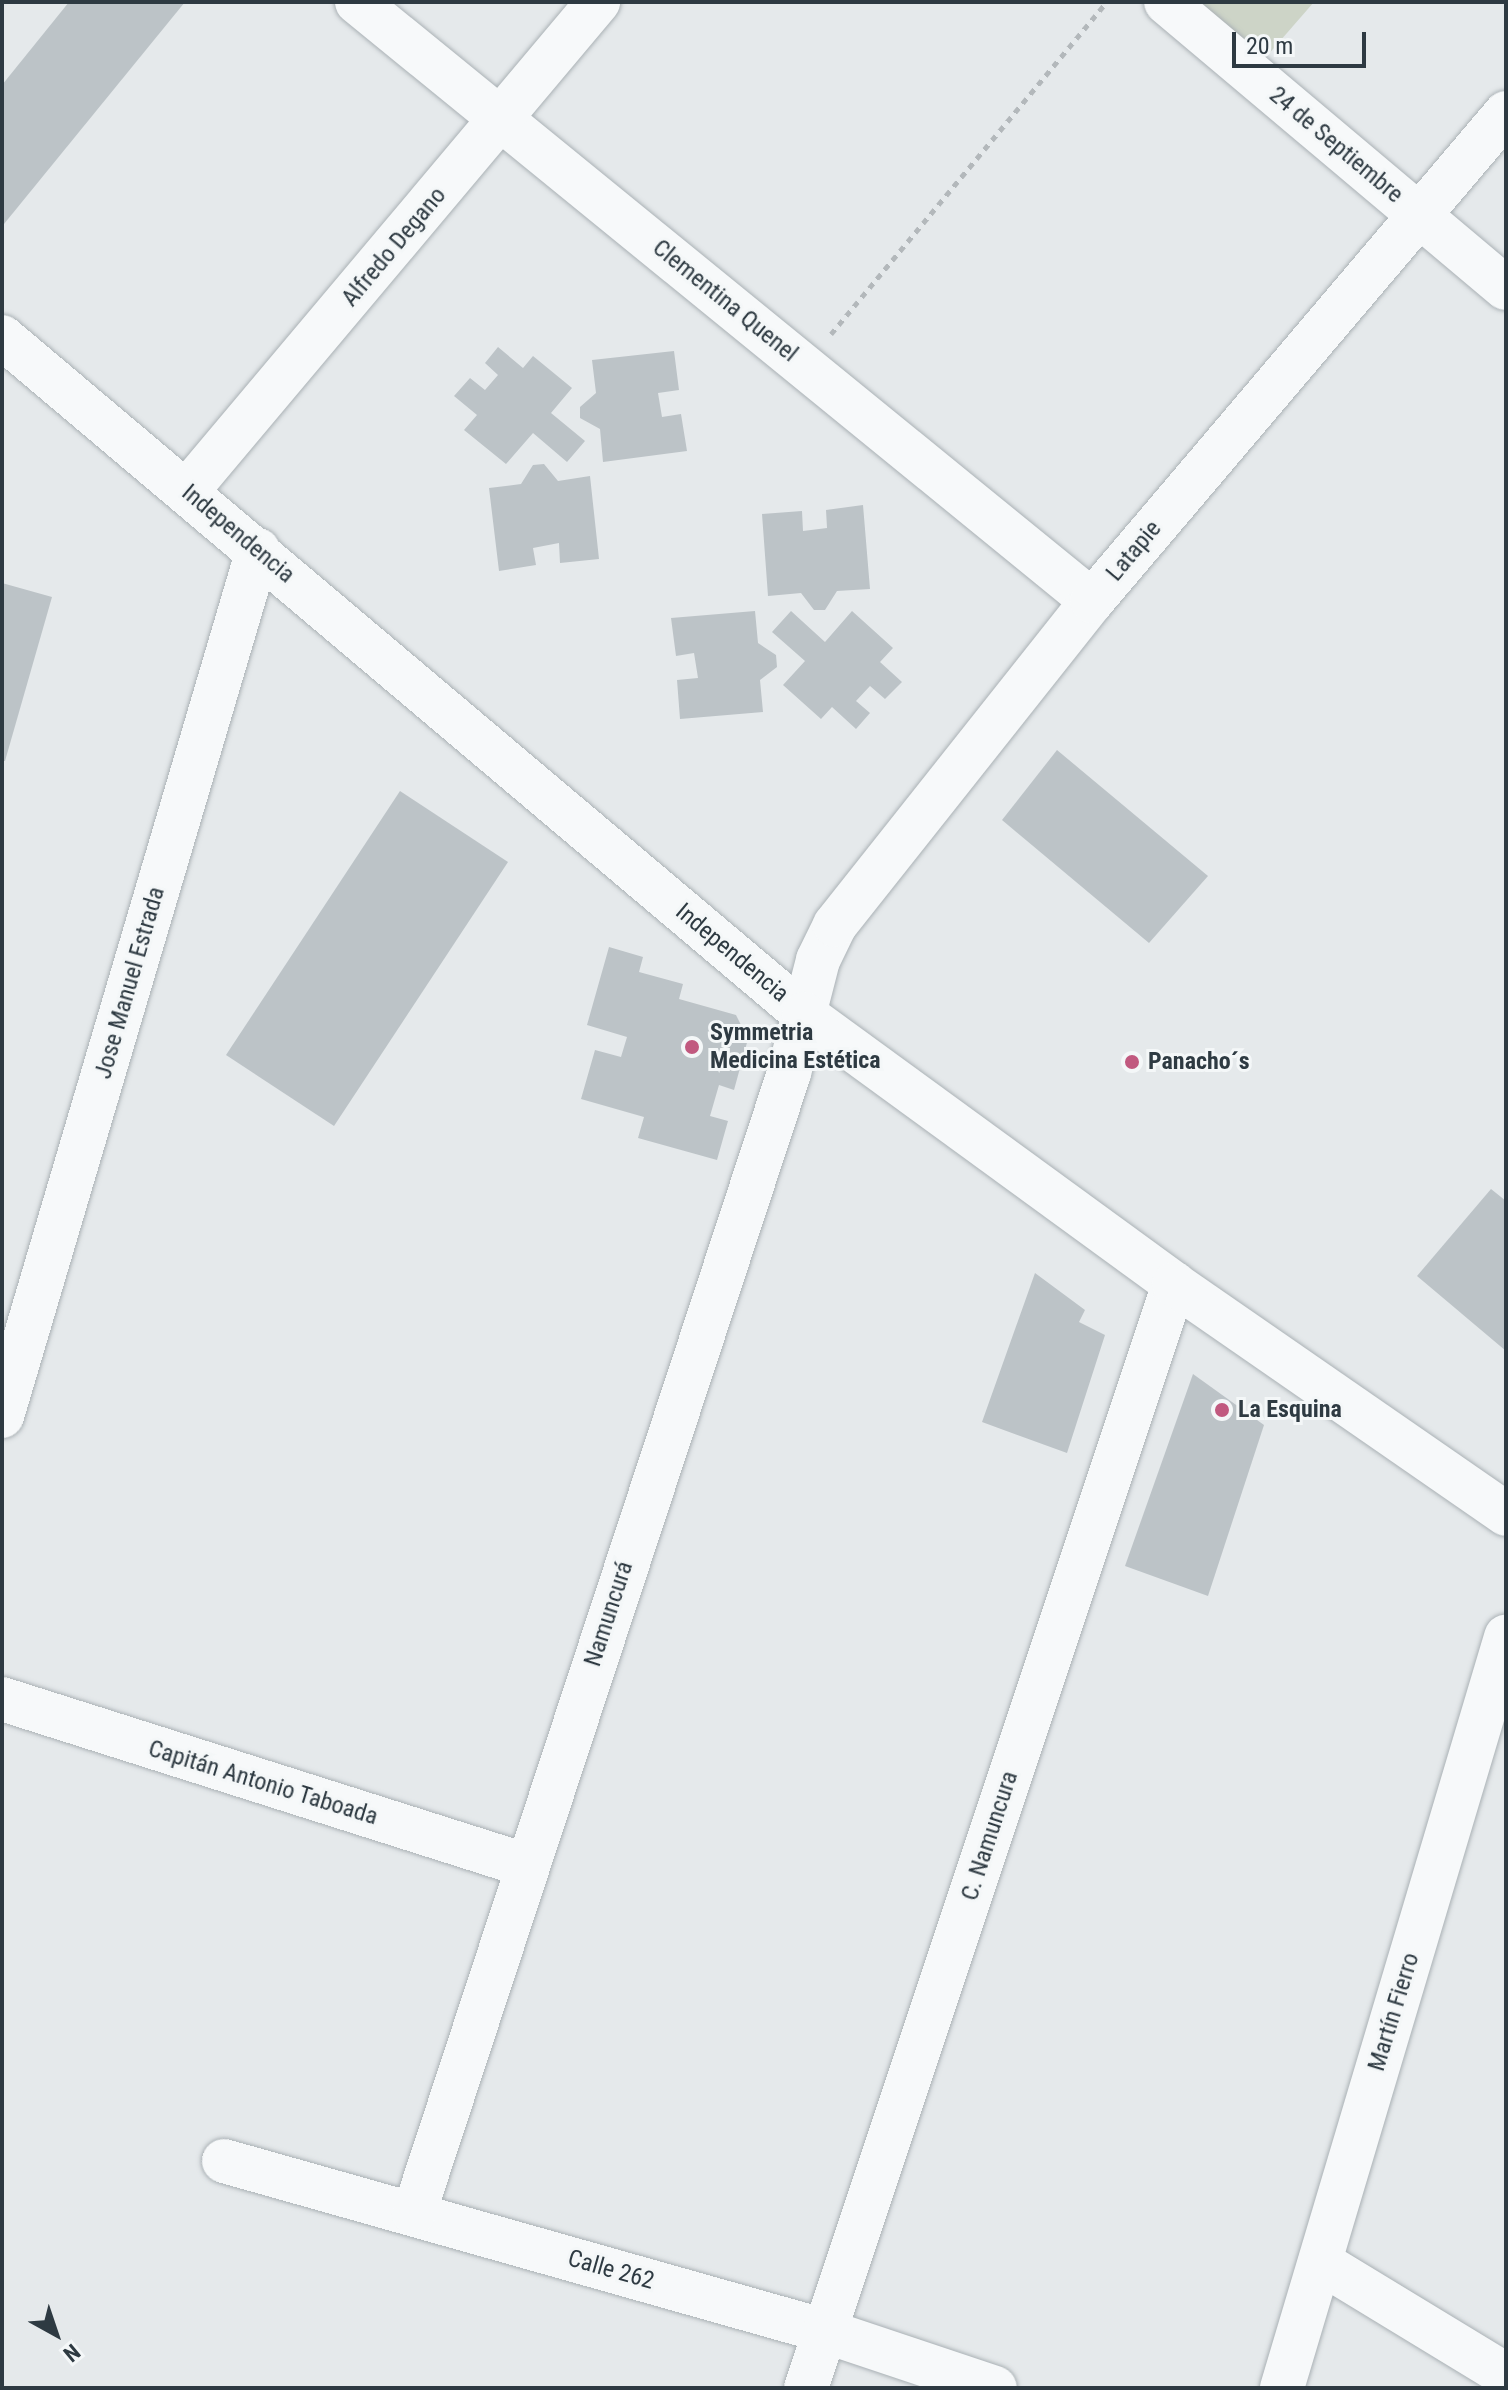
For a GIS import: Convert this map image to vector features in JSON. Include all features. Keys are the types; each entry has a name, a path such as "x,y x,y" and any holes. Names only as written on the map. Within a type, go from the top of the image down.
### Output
{"street":[{"name":"Clementina Quenel","path":"357,2 1092,601"},
{"name":"Alfredo Degano","path":"187,491 598,2"},
{"name":"24 de Septiembre","path":"1166,2 1506,288"},
{"name":"Latapie","path":"804,1014 818,960 835,925 1092,601 1506,113"},
{"name":"Independencia","path":"2,337 804,1014 1174,1284 1506,1514"},
{"name":"Jose Manuel Estrada","path":"2,1416 258,550"},
{"name":"Namuncurá","path":"414,2213 804,1014"},
{"name":"C. Namuncura","path":"806,2388 1174,1284"},
{"name":"Martín Fierro","path":"1282,2388 1506,1637"},
{"name":"Capitán Antonio Taboada","path":"2,1699 525,1865"},
{"name":"Calle 262","path":"224,2161 825,2331 995,2388"},
{"path":"1320,2262 1506,2375"}],"path":[{"path":"804,366 1107,2"}],"shaded area":[{"path":"1166,2 1314,2 1252,73"}],"building":[{"path":"69,2 185,2 4,224 2,85"},
{"path":"498,347 523,368 533,356 572,388 551,413 585,441 567,462 533,433 506,464 464,430 477,415 454,396 470,378 485,390 498,375 485,363"},
{"path":"674,351 679,390 658,393 662,417 681,414 687,451 603,462 600,429 580,418 580,407 596,393 592,360"},
{"path":"544,464 558,481 590,476 599,559 560,563 559,543 533,548 536,565 499,571 489,488 521,484 533,465"},
{"path":"863,505 870,589 837,591 825,610 814,610 801,593 768,596 762,514 802,511 803,531 827,528 826,510"},
{"path":"2,583 52,597 5,761 2,761"},
{"path":"755,611 758,643 776,655 777,667 760,680 763,712 680,719 677,680 698,678 694,653 676,656 671,618"},
{"path":"791,611 825,642 852,611 893,648 880,662 902,682 885,699 870,686 856,701 870,713 856,729 832,707 821,719 783,685 805,661 772,632"},
{"path":"1057,750 1208,876 1149,943 1002,820"},
{"path":"400,791 508,862 334,1126 226,1055"},
{"path":"609,947 643,957 639,972 683,984 679,999 736,1015 748,1039 734,1090 719,1085 710,1116 728,1121 717,1160 638,1138 644,1117 581,1099 595,1050 621,1057 627,1037 587,1025"},
{"path":"1491,1189 1506,1201 1506,1351 1417,1276"},
{"path":"1035,1273 1085,1310 1079,1322 1105,1335 1067,1453 982,1422"},
{"path":"1193,1374 1264,1425 1208,1596 1125,1566"}],"place":[{"name":"Symmetria Medicina Estética","path":"692,1047"},
{"name":"Panacho´s","path":"1132,1062"},
{"name":"La Esquina","path":"1222,1410"}]}
